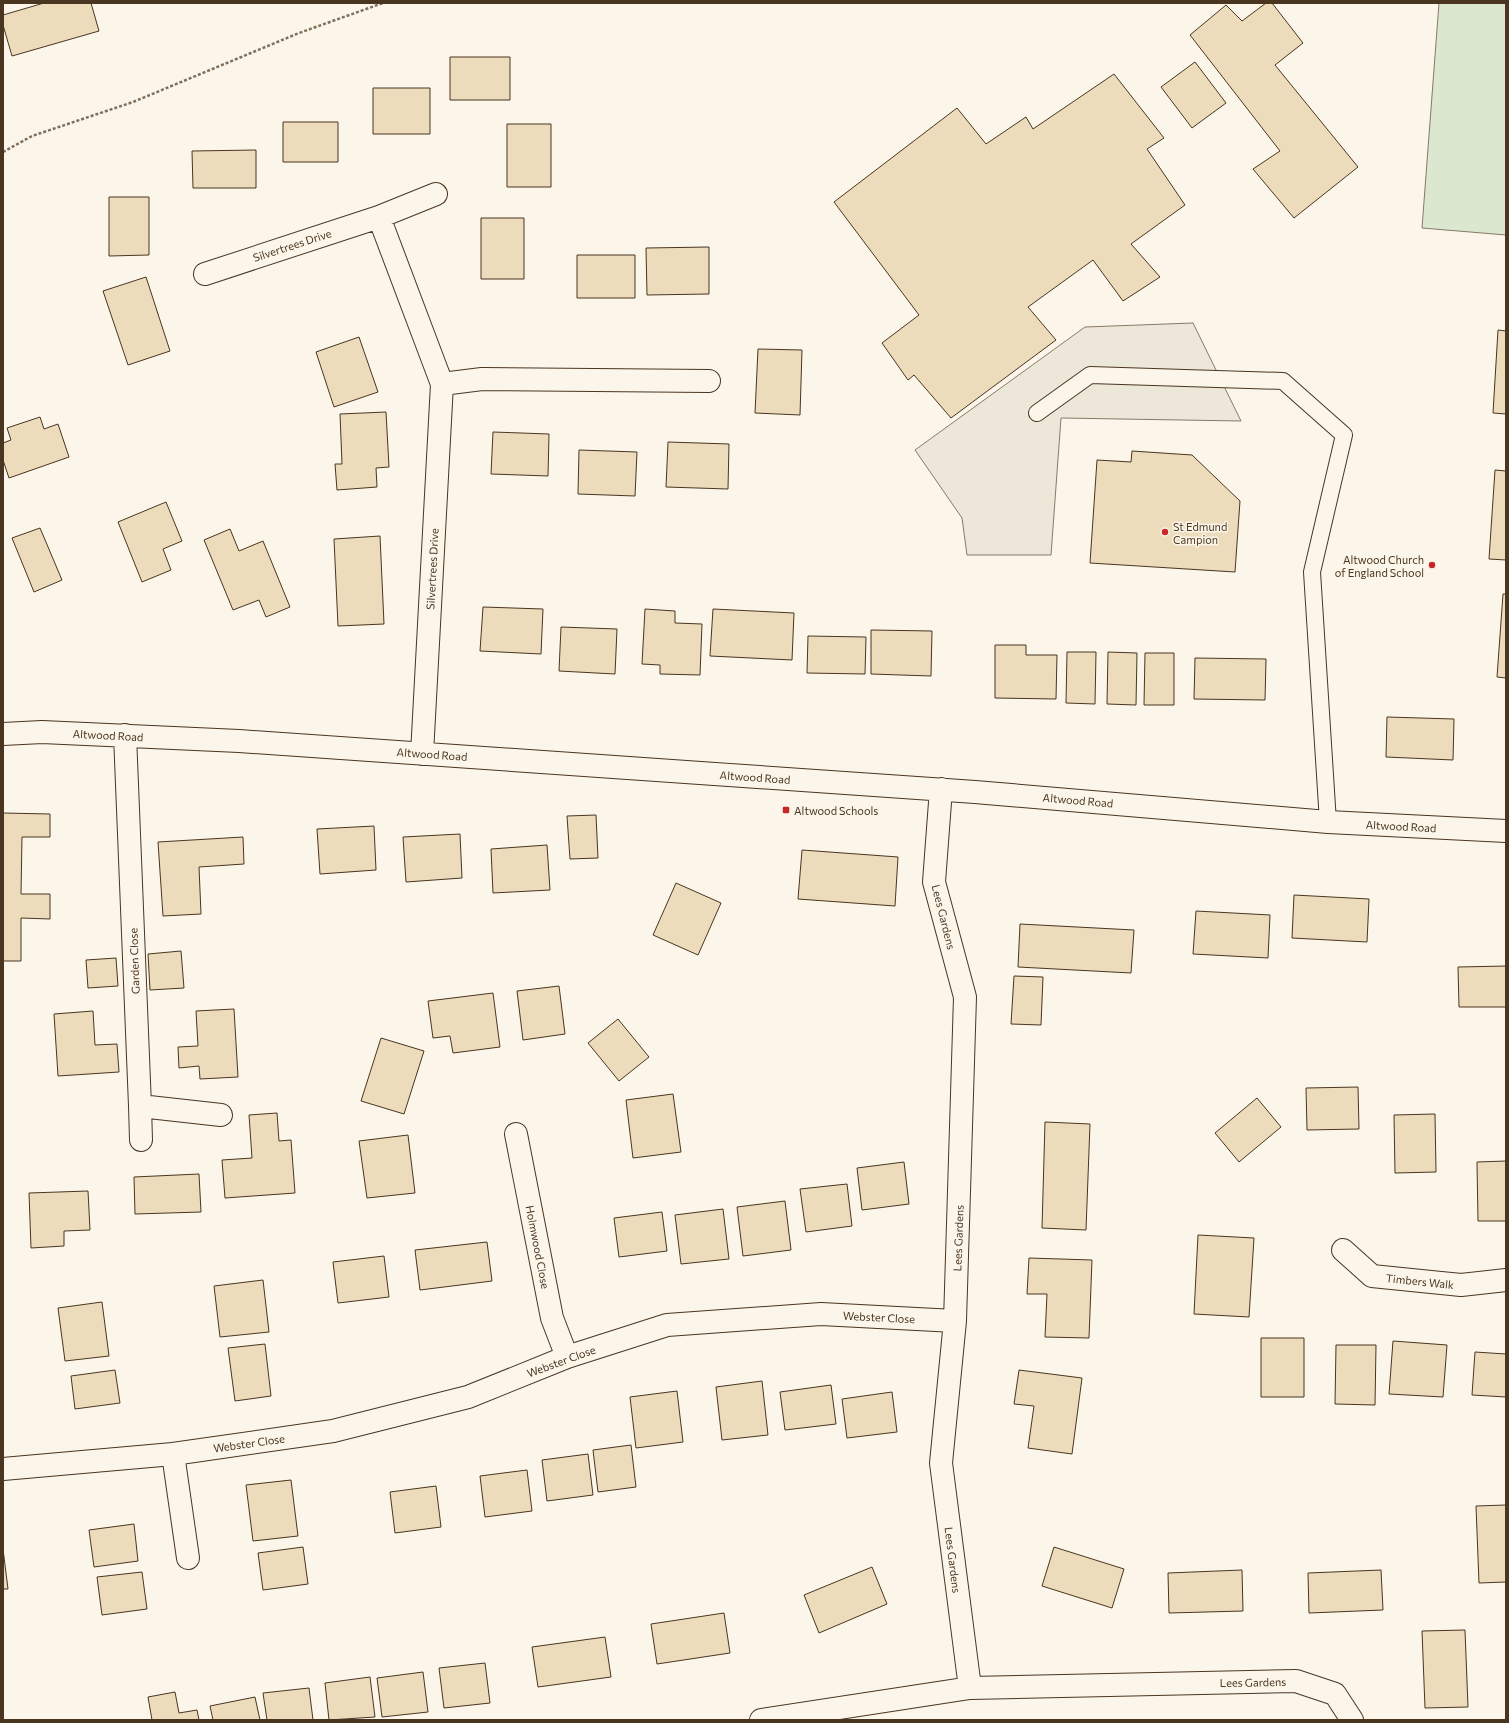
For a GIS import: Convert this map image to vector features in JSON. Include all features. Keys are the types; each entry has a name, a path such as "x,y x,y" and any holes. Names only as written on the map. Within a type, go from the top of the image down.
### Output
{"street":[{"name":"Silvertrees Drive","path":"205,274 379,216 436,194"},
{"name":"Silvertrees Drive","path":"379,216 442,384 422,754"},
{"path":"442,384 482,379 709,381"},
{"name":"Altwood Road","path":"3,734 42,732 239,740 422,754 941,789 1328,822 1506,831"},
{"name":"Garden Close","path":"125,736 141,1140"},
{"name":"Lees Gardens","path":"941,789 934,882 965,997 955,1320 941,1463 970,1688"},
{"path":"140,1106 221,1115"},
{"name":"Holmwood Close","path":"516,1134 552,1318 567,1357"},
{"name":"Timbers Walk","path":"1343,1250 1372,1276 1461,1285 1506,1280"},
{"name":"Webster Close","path":"3,1469 173,1454 333,1431 468,1397 567,1357 667,1325 821,1314 955,1320"},
{"path":"173,1454 188,1558"},
{"name":"Lees Gardens","path":"761,1720 970,1688 1296,1681 1335,1694 1352,1720"}],"lane":[{"path":"1037,413 1090,375 1283,381 1344,435 1312,572 1328,822"}],"path":[{"path":"3,152 32,136 133,102 299,33 383,3"}],"green space":[{"path":"1439,3 1506,3 1506,235 1422,228"}],"shaded area":[{"path":"1193,323 1241,421 1061,418 1051,555 967,555 962,518 915,450 1085,327"}],"building":[{"path":"44,3 91,3 99,31 12,56 3,25 3,15"},
{"path":"1266,3 1272,3 1303,43 1275,65 1358,167 1294,218 1253,169 1280,151 1190,35 1226,5 1242,21"},
{"path":"450,57 510,57 510,100 450,100"},
{"path":"1195,62 1226,103 1192,128 1161,87"},
{"path":"1114,74 1164,138 1147,149 1185,205 1131,244 1160,277 1123,301 1093,260 1028,307 1056,340 951,418 914,375 908,380 882,343 919,315 834,202 957,108 986,144 1026,117 1033,129"},
{"path":"373,88 430,88 430,134 373,134"},
{"path":"283,122 338,122 338,162 283,162"},
{"path":"507,124 551,124 551,187 507,187"},
{"path":"256,150 256,188 193,188 192,151"},
{"path":"109,197 149,197 149,255 109,256"},
{"path":"481,218 524,218 524,279 481,279"},
{"path":"709,247 709,294 647,295 646,248"},
{"path":"577,255 635,255 635,298 577,298"},
{"path":"146,277 170,351 128,365 103,291"},
{"path":"1498,330 1506,331 1506,414 1493,413"},
{"path":"359,337 378,392 334,407 316,352"},
{"path":"758,349 802,350 800,415 755,413"},
{"path":"386,412 389,467 376,468 377,487 337,490 335,464 342,464 340,414"},
{"path":"40,417 44,429 58,424 69,457 9,478 3,460 3,443 11,440 7,428"},
{"path":"493,432 549,434 548,476 491,474"},
{"path":"668,442 729,444 728,489 666,487"},
{"path":"579,450 637,452 635,496 578,494"},
{"name":"St Edmund Campion","path":"1132,451 1192,455 1240,501 1235,572 1090,563 1097,460 1131,462"},
{"path":"1495,470 1506,471 1506,560 1489,559"},
{"path":"166,502 182,541 163,549 171,570 142,582 118,522"},
{"path":"40,528 62,580 34,592 12,538"},
{"path":"230,529 239,551 263,541 290,607 266,617 259,600 233,610 204,540"},
{"path":"380,536 384,624 338,626 334,539"},
{"path":"1503,594 1506,594 1506,678 1497,677"},
{"path":"483,607 543,609 541,654 480,651"},
{"path":"645,609 675,611 675,623 702,624 700,675 660,674 660,665 642,664"},
{"path":"713,609 794,613 792,660 710,656"},
{"path":"561,627 617,629 615,674 559,671"},
{"path":"871,630 932,631 931,676 871,674"},
{"path":"808,636 866,637 865,674 807,673"},
{"path":"995,645 1026,645 1026,655 1057,655 1056,699 995,698"},
{"path":"1067,652 1096,652 1095,704 1066,703"},
{"path":"1108,652 1137,653 1136,705 1107,704"},
{"path":"1145,653 1174,653 1174,705 1144,705"},
{"path":"1195,658 1266,659 1265,700 1194,699"},
{"path":"1387,717 1454,719 1453,760 1386,757"},
{"path":"3,813 50,814 50,837 22,837 21,894 50,894 50,919 21,918 21,961 3,961"},
{"path":"596,815 598,858 570,859 567,816"},
{"path":"374,826 376,870 320,874 317,829"},
{"path":"460,834 462,878 406,882 403,837"},
{"path":"243,837 244,864 199,867 201,914 163,916 158,842"},
{"path":"547,845 550,890 493,893 491,849"},
{"path":"802,850 898,857 895,906 798,899"},
{"path":"676,883 721,903 698,955 653,935"},
{"path":"1294,895 1369,899 1367,942 1292,938"},
{"path":"1196,911 1270,915 1268,958 1193,954"},
{"path":"1020,924 1134,930 1131,973 1018,967"},
{"path":"181,951 184,988 150,990 148,954"},
{"path":"116,958 118,986 88,988 86,960"},
{"path":"1506,966 1506,1007 1459,1007 1458,967"},
{"path":"1014,976 1043,977 1041,1025 1011,1024"},
{"path":"559,986 565,1034 523,1040 517,991"},
{"path":"493,993 500,1047 453,1053 450,1036 433,1038 428,1001"},
{"path":"234,1009 238,1077 200,1079 199,1066 179,1068 178,1047 198,1046 196,1011"},
{"path":"93,1011 95,1045 117,1044 119,1072 58,1076 54,1014"},
{"path":"618,1019 649,1057 619,1081 588,1043"},
{"path":"381,1038 424,1051 404,1114 361,1101"},
{"path":"1358,1087 1359,1129 1307,1130 1306,1088"},
{"path":"673,1094 681,1152 633,1158 626,1100"},
{"path":"1257,1098 1281,1127 1239,1162 1215,1133"},
{"path":"277,1113 279,1141 291,1140 295,1193 225,1198 222,1160 252,1158 249,1115"},
{"path":"1435,1114 1436,1172 1395,1173 1394,1115"},
{"path":"1045,1122 1090,1124 1086,1230 1042,1228"},
{"path":"408,1135 415,1193 367,1198 359,1141"},
{"path":"1506,1161 1506,1221 1478,1221 1477,1162"},
{"path":"904,1162 909,1204 862,1210 857,1168"},
{"path":"199,1174 201,1212 135,1214 134,1177"},
{"path":"847,1184 852,1226 806,1232 800,1189"},
{"path":"88,1191 90,1230 64,1231 64,1246 31,1248 29,1193"},
{"path":"785,1201 791,1250 743,1256 737,1207"},
{"path":"723,1209 729,1259 681,1264 675,1215"},
{"path":"662,1212 667,1251 619,1257 614,1218"},
{"path":"1198,1235 1254,1238 1249,1317 1194,1314"},
{"path":"487,1242 492,1281 420,1290 415,1250"},
{"path":"384,1256 389,1297 338,1303 333,1262"},
{"path":"1029,1258 1092,1260 1089,1338 1045,1337 1047,1294 1027,1294"},
{"path":"263,1280 269,1332 220,1337 214,1286"},
{"path":"102,1302 109,1356 65,1361 58,1308"},
{"path":"1261,1338 1304,1338 1304,1397 1261,1397"},
{"path":"1393,1341 1447,1345 1443,1397 1389,1394"},
{"path":"265,1344 271,1396 235,1401 228,1348"},
{"path":"1336,1345 1376,1345 1375,1405 1335,1404"},
{"path":"1475,1352 1506,1354 1506,1397 1472,1395"},
{"path":"115,1370 120,1403 75,1409 71,1376"},
{"path":"1019,1370 1082,1378 1072,1454 1028,1448 1034,1406 1014,1404"},
{"path":"762,1381 768,1435 722,1440 716,1387"},
{"path":"831,1385 836,1424 785,1430 780,1392"},
{"path":"677,1391 683,1442 636,1448 630,1397"},
{"path":"892,1392 897,1432 847,1438 842,1399"},
{"path":"631,1445 636,1487 598,1492 593,1450"},
{"path":"588,1454 593,1495 547,1501 542,1460"},
{"path":"527,1470 532,1511 485,1517 480,1476"},
{"path":"291,1480 298,1536 253,1541 246,1485"},
{"path":"436,1486 441,1527 395,1533 390,1492"},
{"path":"1506,1505 1506,1582 1479,1583 1476,1506"},
{"path":"134,1524 138,1561 94,1567 89,1530"},
{"path":"303,1547 308,1584 263,1590 258,1553"},
{"path":"1054,1547 1124,1569 1112,1608 1042,1586"},
{"path":"3,1549 8,1589 3,1589"},
{"path":"872,1567 887,1604 819,1633 804,1595"},
{"path":"1242,1570 1243,1611 1169,1613 1168,1573"},
{"path":"1381,1570 1383,1610 1309,1613 1308,1573"},
{"path":"142,1572 147,1609 102,1615 97,1577"},
{"path":"724,1613 730,1653 657,1664 651,1624"},
{"path":"1465,1630 1468,1707 1425,1708 1422,1631"},
{"path":"605,1637 611,1677 538,1687 532,1647"},
{"path":"485,1663 490,1703 444,1708 439,1668"},
{"path":"423,1672 428,1712 382,1717 377,1678"},
{"path":"370,1677 375,1717 329,1720 325,1683"},
{"path":"309,1688 313,1720 267,1720 263,1693"},
{"path":"175,1692 179,1713 197,1710 199,1720 152,1720 148,1697"},
{"path":"255,1697 260,1720 213,1720 210,1706"}],"place":[{"name":"St Edmund Campion","path":"1165,532"},
{"name":"Altwood Church of England School","path":"1432,565"},
{"name":"Altwood Schools","path":"786,810"}]}
